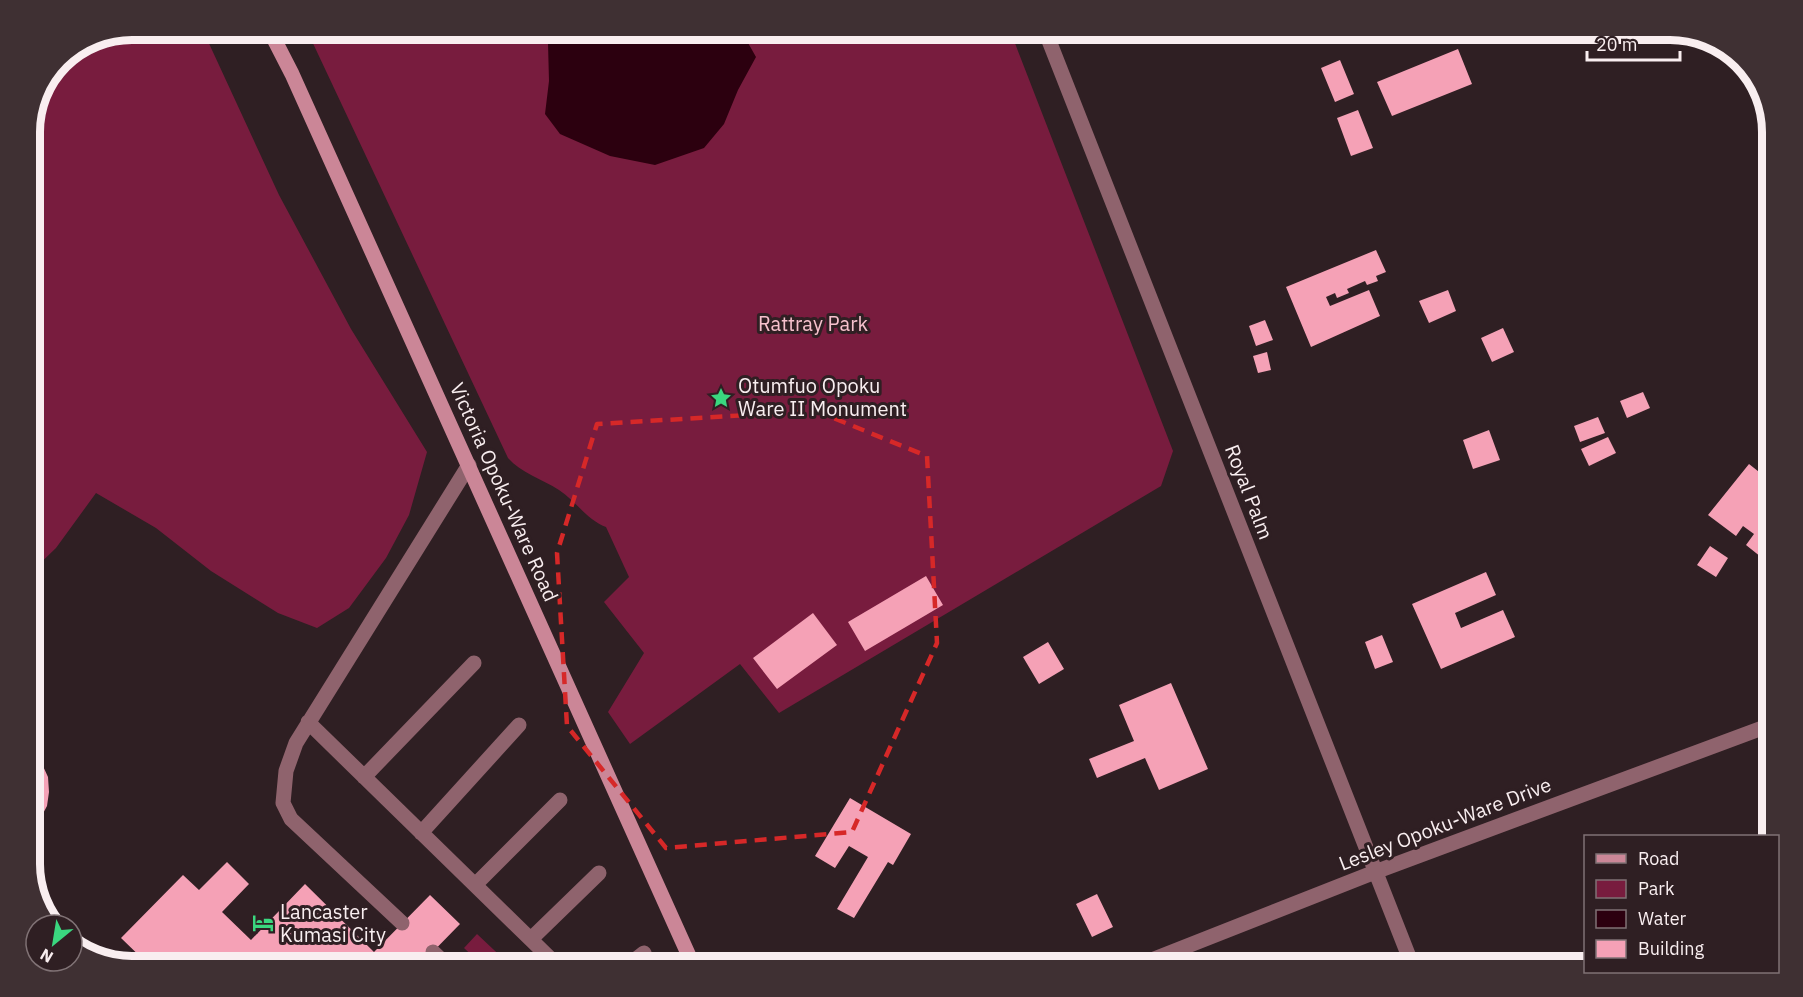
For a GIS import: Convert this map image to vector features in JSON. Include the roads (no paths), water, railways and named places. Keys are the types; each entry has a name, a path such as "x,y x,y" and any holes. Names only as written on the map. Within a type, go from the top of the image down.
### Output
{"main road":[{"name":"Victoria Opoku-Ware Road","path":"275,40 470,465 689,956"}],"street":[{"name":"Royal Palm","path":"1049,40 1409,956"},
{"path":"402,923 291,819 283,803 286,771 296,743 308,722 470,465"},
{"path":"364,777 474,663"},
{"path":"308,722 548,956"},
{"path":"421,833 519,725"},
{"name":"Lesley Opoku-Ware Drive","path":"1162,956 1375,872 1762,728"},
{"path":"475,885 560,800"},
{"path":"531,939 599,873"},
{"path":"433,952 437,956"},
{"path":"640,956 644,953"}],"water":[{"path":"549,40 746,40 756,57 738,90 724,124 704,148 655,165 610,156 560,134 545,114 549,81"}],"place":[{"name":"Otumfuo Opoku Ware II Monument","path":"721,398"},
{"name":"Lancaster Kumasi City","path":"263,923"}],"park label":[{"name":"Rattray Park","path":"813,324"}]}
